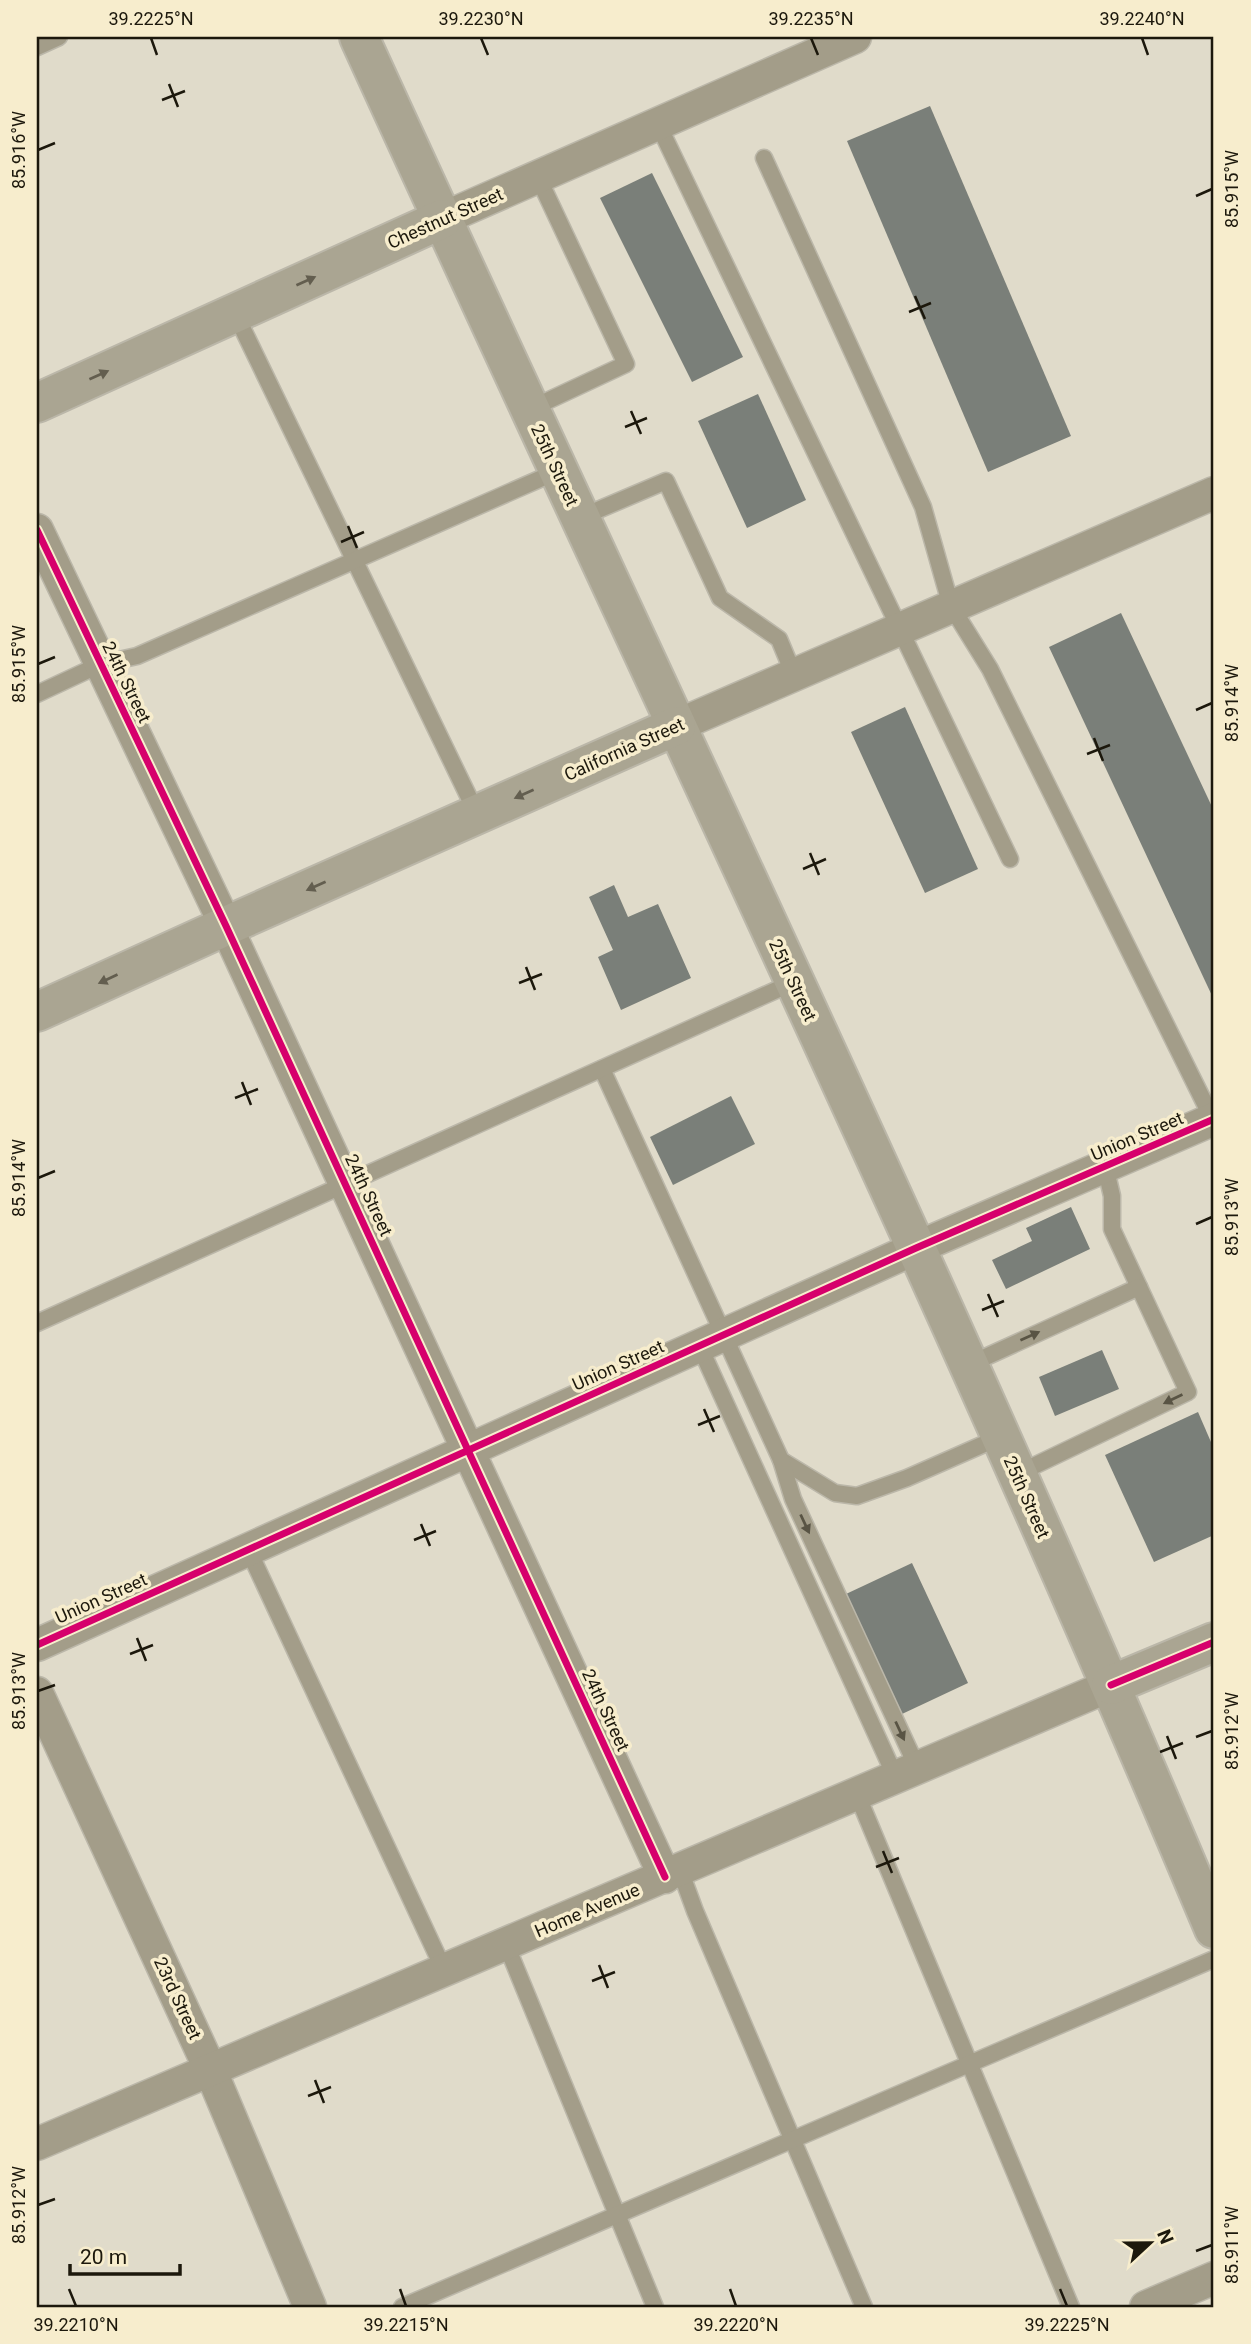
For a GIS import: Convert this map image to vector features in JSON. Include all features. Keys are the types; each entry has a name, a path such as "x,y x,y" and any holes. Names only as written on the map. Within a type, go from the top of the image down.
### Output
{"main road":[{"name":"25th Street","path":"359,37 916,1248 1111,1685 1214,1929"},
{"name":"Chestnut Street","path":"37,403 442,219"},
{"name":"California Street","path":"37,1012 676,726"},
{"name":"Home Avenue","path":"1111,1685 1214,1642"}],"street":[{"name":"Chestnut Street","path":"442,219 855,37"},
{"name":"California Street","path":"676,726 1214,493"},
{"name":"24th Street","path":"37,530 226,926 469,1449 673,1874"},
{"name":"Union Street","path":"37,1645 916,1248 1214,1119"},
{"name":"Home Avenue","path":"37,2144 1111,1685"},
{"name":"23rd Street","path":"37,1693 210,2068 310,2307"},
{"path":"1146,2307 1214,2278"}],"lane":[{"path":"37,47 59,37"},
{"path":"658,124 1010,859"},
{"path":"764,158 923,507 951,606 990,669 1214,1119"},
{"path":"530,409 626,364 538,177"},
{"path":"235,313 477,814"},
{"path":"37,694 101,664 137,656 558,471"},
{"path":"579,518 666,481 720,598 779,639 794,675"},
{"path":"37,1323 794,982"},
{"path":"602,1069 711,1340 907,1773"},
{"path":"1017,1474 1188,1392 1112,1229 1112,1196 1105,1166"},
{"path":"968,1365 1139,1287"},
{"path":"711,1340 781,1460 793,1499 907,1773"},
{"path":"781,1460 835,1493 857,1496 907,1478 1000,1437"},
{"path":"248,1549 444,1970"},
{"path":"858,1794 1071,2307"},
{"path":"673,1874 695,1911 863,2307"},
{"path":"506,1944 655,2307"},
{"path":"402,2307 1214,1959"}],"building":[{"path":"930,106 1071,436 988,472 847,141"},
{"path":"652,173 743,357 692,382 600,198"},
{"path":"758,394 806,500 747,528 698,421"},
{"path":"1121,613 1214,811 1214,1000 1049,647"},
{"path":"905,707 978,869 925,893 851,732"},
{"path":"614,885 628,917 658,904 691,978 621,1010 598,957 613,950 589,897"},
{"path":"731,1096 755,1144 673,1185 650,1137"},
{"path":"1071,1207 1090,1249 1006,1289 992,1260 1032,1241 1026,1228"},
{"path":"1102,1350 1119,1389 1055,1416 1039,1377"},
{"path":"1198,1412 1214,1449 1214,1535 1154,1562 1105,1455"},
{"path":"912,1563 968,1683 902,1714 846,1594"}],"cycle path":[{"path":"37,530 226,926 665,1877"},
{"path":"37,1645 916,1248 1214,1119"},
{"path":"1111,1685 1214,1642"}]}
